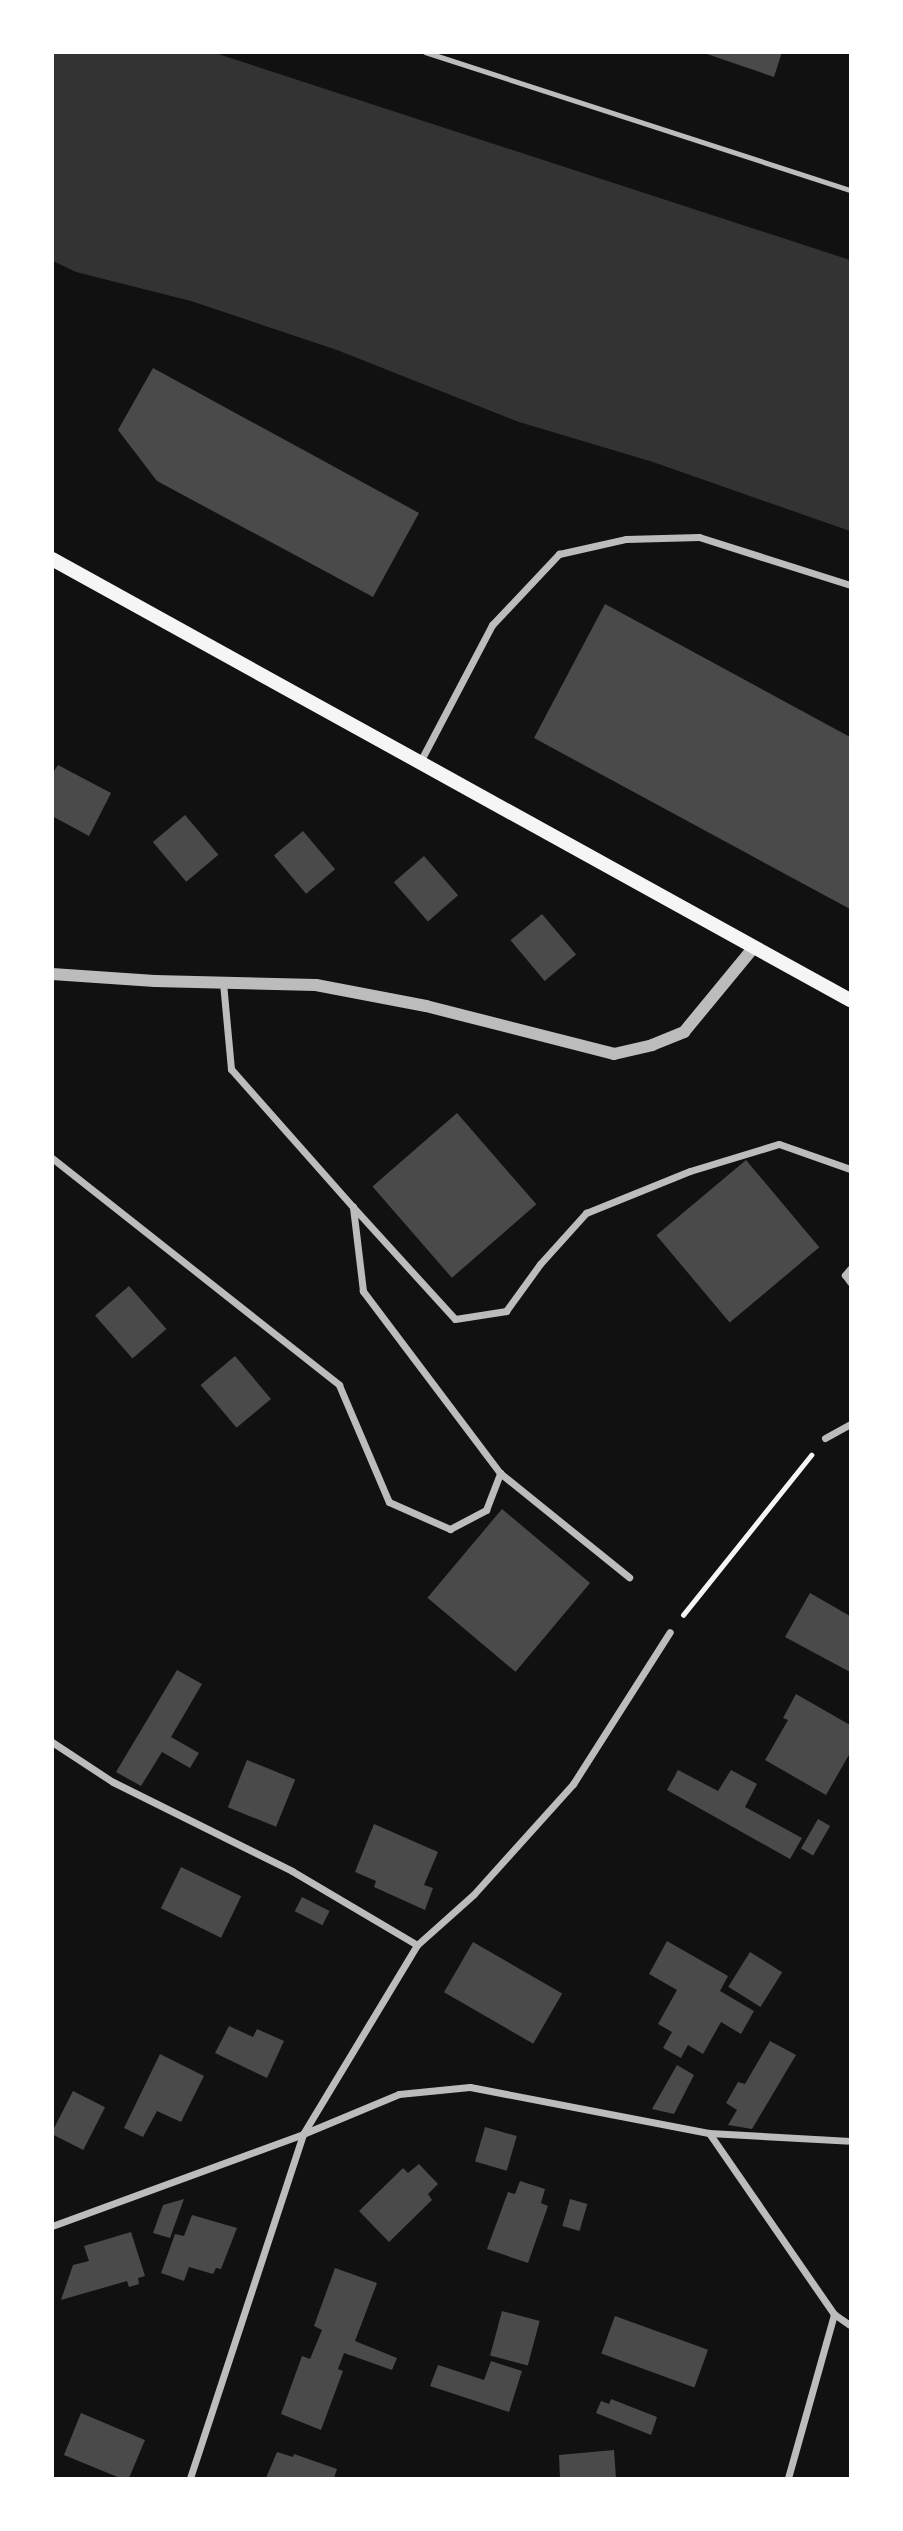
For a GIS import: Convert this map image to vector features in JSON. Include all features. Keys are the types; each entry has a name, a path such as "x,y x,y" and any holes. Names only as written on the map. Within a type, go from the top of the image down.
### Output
{"main road":[{"path":"52,559 850,1000"}],"street":[{"path":"420,762 492,625 559,554 626,539 699,537 850,585"},
{"path":"52,974 155,981 316,985 426,1006 614,1054 652,1045 684,1032 754,947"},
{"path":"223,982 231,1069 455,1319 506,1311 540,1264 586,1213 691,1171 779,1144 850,1169"},
{"path":"52,1158 339,1385 390,1502 450,1529 486,1510 500,1473"},
{"path":"353,1207 363,1291 500,1473 629,1577"},
{"path":"850,1269 845,1275 850,1282"},
{"path":"825,1438 850,1424"},
{"path":"190,2479 303,2134 416,1945 474,1894 573,1784 670,1632"},
{"path":"52,1742 113,1782 292,1871 416,1945"},
{"path":"52,2226 303,2134 399,2094 470,2087 709,2133 850,2141"},
{"path":"709,2133 834,2314 850,2325"},
{"path":"788,2479 834,2314"}],"lane":[{"path":"425,52 850,190"}],"path":[{"path":"670,1632 825,1438"}],"shaded area":[{"path":"52,53 215,53 850,260 850,531 653,462 519,422 337,350 191,301 76,272 53,261"}],"building":[{"path":"701,52 782,52 774,77"},
{"path":"153,368 419,513 373,597 157,481 118,430"},
{"path":"605,604 850,737 850,909 534,738"},
{"path":"58,765 111,793 89,836 52,816 52,774"},
{"path":"185,815 218,855 186,882 153,842"},
{"path":"303,831 335,869 306,894 274,855"},
{"path":"424,856 458,895 428,921 394,882"},
{"path":"542,914 576,955 545,981 511,940"},
{"path":"457,1113 536,1204 452,1278 372,1186"},
{"path":"746,1160 819,1247 730,1323 656,1235"},
{"path":"129,1286 166,1329 132,1359 95,1316"},
{"path":"235,1356 271,1399 237,1428 201,1385"},
{"path":"502,1509 590,1583 516,1672 427,1598"},
{"path":"810,1593 850,1616 850,1672 785,1637"},
{"path":"177,1670 202,1684 171,1737 199,1753 190,1768 162,1752 141,1786 116,1772"},
{"path":"796,1694 850,1725 850,1753 826,1795 765,1760 788,1720 783,1718"},
{"path":"247,1760 295,1779 276,1827 228,1807"},
{"path":"678,1770 718,1791 731,1770 757,1784 745,1807 802,1838 790,1859 667,1790"},
{"path":"818,1819 830,1826 813,1855 801,1848"},
{"path":"374,1824 438,1852 424,1885 433,1888 425,1910 374,1887 376,1881 355,1872"},
{"path":"181,1867 241,1896 221,1938 161,1908"},
{"path":"302,1897 330,1911 322,1925 295,1911"},
{"path":"667,1941 728,1976 720,1991 754,2011 741,2034 721,2022 703,2054 688,2045 681,2058 663,2048 672,2032 658,2024 677,1990 649,1974"},
{"path":"473,1942 562,1994 533,2044 444,1992"},
{"path":"750,1952 782,1972 760,2007 728,1987"},
{"path":"229,2026 253,2037 257,2029 284,2041 267,2078 215,2053"},
{"path":"770,2041 796,2055 752,2129 728,2125 737,2110 726,2103 738,2082 745,2084"},
{"path":"160,2054 204,2076 181,2122 157,2111 143,2137 124,2128"},
{"path":"677,2065 694,2075 674,2114 652,2109"},
{"path":"73,2091 105,2107 83,2150 52,2134"},
{"path":"485,2127 517,2136 507,2171 475,2162"},
{"path":"419,2164 438,2184 428,2194 432,2200 389,2242 359,2211 403,2168 408,2173"},
{"path":"520,2181 545,2189 541,2203 548,2206 528,2263 487,2249 508,2192 515,2194"},
{"path":"184,2199 170,2238 153,2233 163,2205"},
{"path":"570,2199 587,2204 580,2231 562,2226"},
{"path":"192,2215 237,2228 221,2269 216,2268 213,2274 189,2267 184,2281 161,2273 175,2234 184,2236"},
{"path":"131,2232 145,2276 138,2278 139,2284 129,2287 127,2281 61,2300 73,2265 89,2261 84,2246"},
{"path":"335,2268 377,2283 355,2341 397,2358 392,2370 344,2353 338,2369 343,2371 321,2430 281,2414 302,2356 310,2359 322,2330 314,2326"},
{"path":"502,2311 540,2321 528,2366 490,2355"},
{"path":"615,2316 708,2350 694,2387 601,2354"},
{"path":"491,2361 522,2371 509,2412 430,2386 438,2365 484,2380"},
{"path":"611,2399 657,2417 651,2435 596,2413 601,2401 609,2404"},
{"path":"81,2413 145,2440 129,2478 120,2478 64,2455"},
{"path":"614,2450 616,2478 560,2478 559,2455"},
{"path":"277,2452 293,2457 294,2454 337,2469 334,2478 266,2478"}]}
